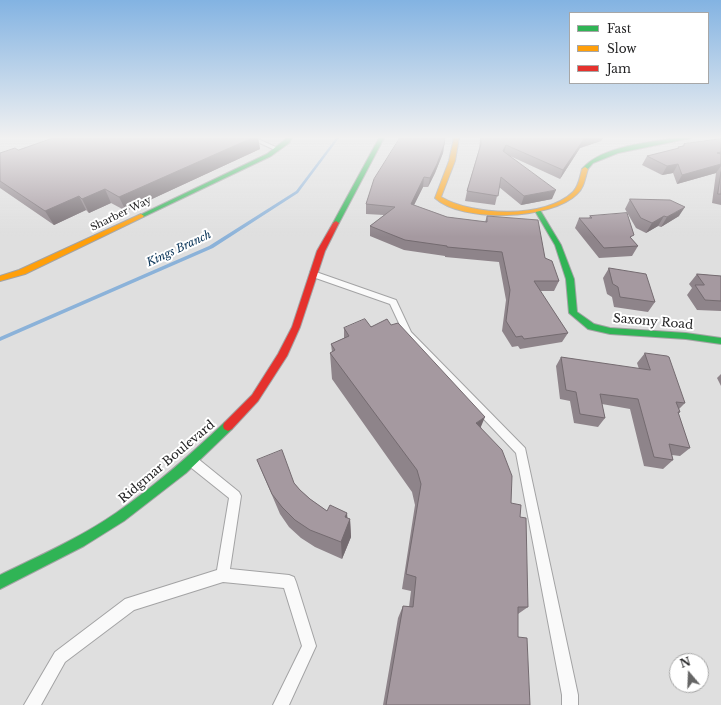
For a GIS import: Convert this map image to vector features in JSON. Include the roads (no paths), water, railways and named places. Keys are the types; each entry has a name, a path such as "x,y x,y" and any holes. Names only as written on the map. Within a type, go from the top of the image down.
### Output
{"street":[{"name":"Sharber Way","path":"0,279 22,272 236,171"},
{"name":"Ridgmar Boulevard","path":"0,582 80,542 120,517 182,469 222,432 255,398 282,356 296,327 321,251 364,171"},
{"path":"448,171 438,198 441,202 454,209 477,212 511,213 538,211 551,208 572,197 580,190 585,171"},
{"name":"Saxony Road","path":"538,211 558,245 570,279 573,312 591,327 610,331 686,336 721,341"}],"lane":[{"path":"313,274 392,302 408,334 522,451 570,695 570,705"},
{"path":"190,460 235,496 223,575"},
{"path":"32,705 60,657 130,604 223,575 290,582 309,646 281,705"}],"waterway":[{"name":"Kings Branch","path":"0,339 211,247 297,192 313,171"}]}
